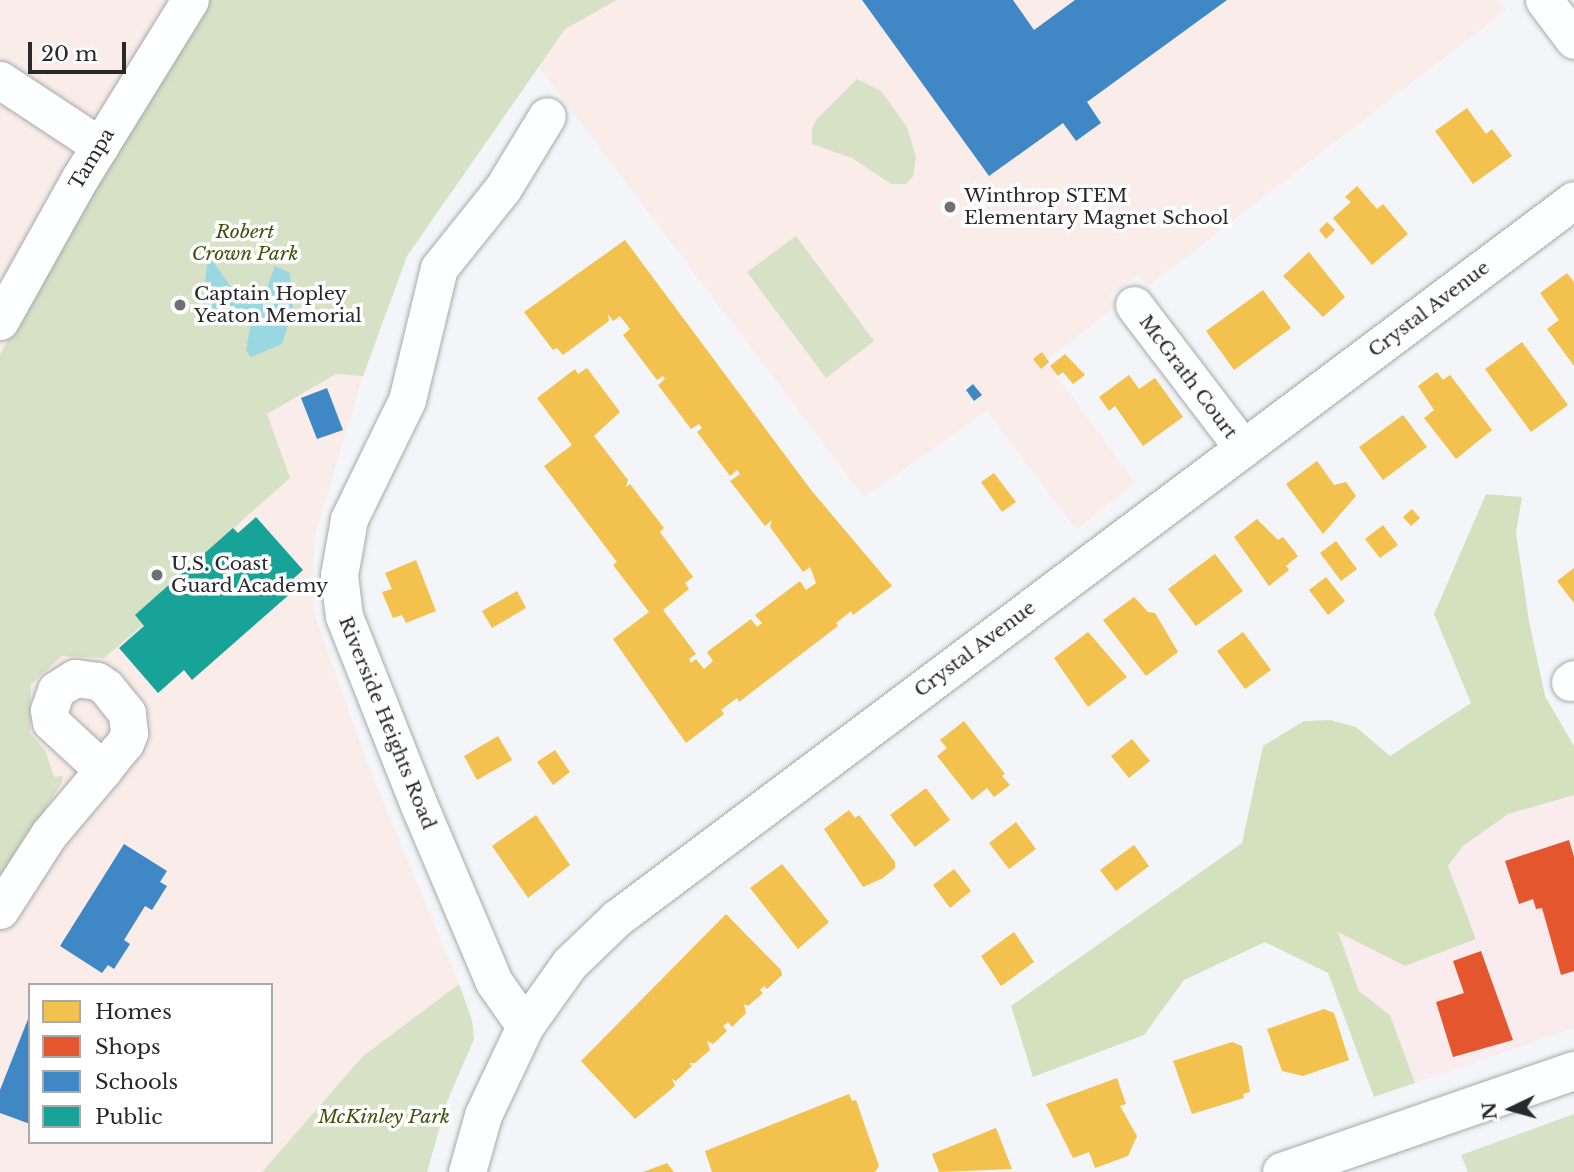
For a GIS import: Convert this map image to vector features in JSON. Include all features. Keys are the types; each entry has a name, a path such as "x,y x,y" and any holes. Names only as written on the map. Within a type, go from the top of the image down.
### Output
{"main road":[{"path":"1282,1172 1574,1071"}],"street":[{"name":"Tampa","path":"0,321 100,146 190,0"},
{"path":"1544,0 1574,40"},
{"path":"0,80 100,146"},
{"name":"Riverside Heights Road","path":"525,1026 494,982 420,808 344,616 339,575 349,519 407,400 439,268 503,188 547,116"},
{"name":"Crystal Avenue","path":"467,1172 484,1115 525,1026 570,963 617,918 1574,200"},
{"name":"McGrath Court","path":"1134,305 1242,449"},
{"path":"0,909 49,834 103,770"}],"shaded area":[{"name":"U.S. Coast Guard Academy","path":"0,0 1498,0 1506,10 1148,286 1139,275 1109,296 1116,306 1045,361 1136,483 1076,529 987,411 864,497 537,65 407,257 363,376 314,539 313,610 368,765 459,984 363,1056 262,1172 0,1172"},
{"path":"1574,795 1574,1028 1415,1083 1390,1015 1359,991 1337,931 1405,966 1476,938 1448,866 1463,846 1508,814"}],"green space":[{"name":"Robert Crown Park","path":"207,0 617,0 565,29 407,256 363,376 336,374 267,414 290,478 135,616 143,625 104,658 62,656 31,684 30,733 45,750 54,777 63,776 62,782 0,883 0,354"},
{"path":"857,79 881,91 907,127 916,157 913,176 906,184 891,184 852,158 812,144 812,128 817,119"},
{"path":"796,236 874,341 826,378 747,272"},
{"path":"1486,494 1522,497 1516,533 1529,621 1545,696 1574,746 1574,795 1508,814 1463,846 1448,866 1476,939 1405,966 1338,932 1359,991 1390,1015 1415,1083 1374,1097 1328,973 1265,942 1184,980 1144,1035 1033,1077 1011,1006 1242,843 1263,746 1304,721 1330,720 1356,727 1390,756 1471,703 1434,614"},
{"name":"McKinley Park","path":"459,984 472,1020 474,1039 447,1102 427,1172 262,1172 363,1056"},
{"path":"1574,1114 1574,1172 1468,1172 1461,1155"}],"water":[{"path":"212,260 239,299 266,290 275,266 290,273 293,311 282,344 251,357 246,350 251,323 233,306 211,322 201,319 207,264"}],"building: Homes":[{"path":"1467,108 1486,134 1492,129 1512,156 1473,184 1435,131"},
{"path":"1357,186 1377,209 1383,204 1408,234 1372,265 1333,218 1351,202 1345,197"},
{"path":"1327,222 1335,230 1326,239 1319,230"},
{"path":"625,240 811,490 892,586 853,615 851,611 836,623 838,626 739,702 737,698 721,710 724,714 686,743 613,639 649,612 613,565 617,562 544,466 572,445 537,398 575,369 578,374 587,368 620,412 594,436 628,480 626,487 630,484 664,528 660,532 693,577 685,583 689,589 663,610 696,654 689,659 691,663 696,659 704,669 713,661 707,652 751,619 757,627 762,623 755,615 800,581 806,590 816,583 810,567 803,572 770,527 772,520 765,526 730,481 740,474 737,470 730,476 697,432 702,428 699,424 691,429 658,385 665,379 663,376 657,380 623,335 630,329 620,316 613,321 608,314 609,321 563,355 557,348 553,350 524,312"},
{"path":"1309,252 1345,297 1323,317 1283,276"},
{"path":"1567,273 1574,282 1574,366 1547,329 1559,320 1540,293"},
{"path":"1263,290 1291,328 1234,370 1206,331"},
{"path":"1522,342 1568,405 1531,432 1485,369"},
{"path":"1042,352 1049,362 1041,369 1033,359"},
{"path":"1065,354 1085,375 1073,384 1063,372 1058,376 1050,366"},
{"path":"1437,372 1443,380 1450,375 1492,430 1456,459 1424,418 1434,410 1418,386"},
{"path":"1129,375 1139,389 1155,378 1183,417 1143,446 1115,406 1109,411 1099,397"},
{"path":"1403,415 1427,447 1383,480 1359,447"},
{"path":"1317,461 1334,485 1346,482 1356,496 1323,534 1286,484"},
{"path":"994,473 1016,502 1002,512 981,482"},
{"path":"1412,509 1420,518 1411,526 1403,517"},
{"path":"1257,519 1278,540 1283,537 1298,556 1286,566 1289,570 1269,586 1234,537"},
{"path":"1383,525 1398,545 1380,558 1365,539"},
{"path":"1336,541 1357,569 1341,581 1320,553"},
{"path":"1215,554 1243,591 1196,626 1168,589"},
{"path":"416,560 436,611 406,623 402,615 393,618 382,592 392,589 385,573"},
{"path":"1574,568 1574,603 1557,581"},
{"path":"1326,577 1345,601 1328,615 1309,590"},
{"path":"517,591 526,608 492,628 482,611"},
{"path":"1134,597 1148,612 1155,613 1178,652 1146,676 1103,620"},
{"path":"1088,632 1127,677 1088,707 1054,658"},
{"path":"1243,632 1271,670 1245,689 1217,651"},
{"path":"964,721 1005,774 1002,776 1010,785 994,797 987,788 972,800 937,756 947,748 940,740"},
{"path":"498,736 512,760 477,780 464,756"},
{"path":"1132,739 1150,761 1129,778 1111,756"},
{"path":"555,750 570,772 553,785 537,762"},
{"path":"926,788 950,820 915,847 890,815"},
{"path":"849,810 855,818 859,815 895,862 895,868 883,878 863,887 824,829"},
{"path":"536,815 570,865 528,898 492,846"},
{"path":"1016,822 1036,849 1009,869 989,843"},
{"path":"1134,845 1149,866 1116,891 1100,870"},
{"path":"782,864 829,922 798,949 750,888"},
{"path":"954,869 971,891 950,908 933,885"},
{"path":"726,914 781,970 782,975 767,989 764,986 760,990 763,993 748,1006 744,1004 746,1013 732,1027 728,1022 723,1026 727,1031 713,1044 707,1041 710,1050 695,1063 689,1063 692,1066 676,1081 672,1079 675,1086 635,1119 581,1061"},
{"path":"1014,932 1034,962 1001,986 981,956"},
{"path":"1324,1009 1334,1013 1349,1060 1303,1076 1282,1071 1267,1029"},
{"path":"1232,1042 1242,1046 1250,1092 1243,1094 1244,1098 1192,1114 1173,1061"},
{"path":"1117,1078 1126,1104 1120,1106 1137,1136 1128,1156 1095,1168 1089,1152 1073,1158 1046,1104"},
{"path":"849,1094 852,1101 856,1100 879,1166 875,1172 712,1172 705,1151"},
{"path":"996,1128 1012,1169 939,1172 932,1154"},
{"path":"667,1163 674,1172 643,1172"}],"building: Shops":[{"path":"1569,840 1574,857 1574,971 1561,975 1542,908 1536,909 1533,899 1519,904 1505,861"},
{"path":"1481,951 1513,1040 1453,1057 1436,1002 1464,993 1453,961"}],"building: Schools":[{"path":"862,0 1013,0 1034,30 1075,0 1227,0 1087,102 1101,123 1076,141 1063,123 989,176"},
{"path":"973,384 982,395 974,401 966,390"},
{"path":"327,388 343,430 317,439 301,398"},
{"path":"124,844 167,871 160,882 167,886 152,910 145,906 124,940 130,944 114,969 108,965 102,973 60,946"},
{"path":"28,1019 28,1123 0,1113 0,1090"}],"building: Public":[{"path":"256,517 303,570 285,586 291,593 192,680 184,670 158,693 119,648 144,626 135,615 233,528 238,533"}],"place":[{"name":"Winthrop STEM Elementary Magnet School","path":"950,207"},
{"name":"Captain Hopley Yeaton Memorial","path":"180,305"},
{"name":"U.S. Coast Guard Academy","path":"157,575"}]}
